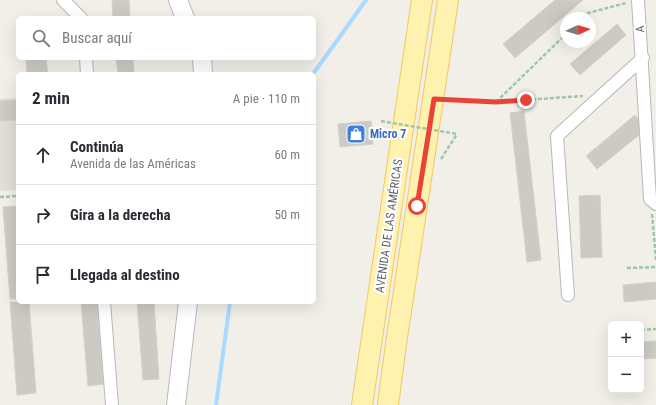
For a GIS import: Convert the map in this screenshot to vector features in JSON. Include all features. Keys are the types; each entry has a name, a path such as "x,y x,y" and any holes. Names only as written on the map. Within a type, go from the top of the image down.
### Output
{"main road":[{"path":"178,0 184,16"},
{"name":"AVENIDA DE LAS AMÉRICAS","path":"362,405 422,0"},
{"name":"AVENIDA DE LAS AMÉRICAS","path":"388,405 448,0"},
{"path":"202,60 203,72"},
{"path":"176,405 188,304"}],"street":[{"path":"63,0 79,16"},
{"name":"A","path":"638,0 653,201"},
{"path":"568,295 557,136 643,58"},
{"path":"86,60 87,72"},
{"path":"104,304 112,405"}],"path":[{"path":"592,12 638,0"},
{"path":"496,102 560,40"},
{"path":"434,99 496,102 601,95"},
{"path":"381,121 458,134 441,159"},
{"path":"0,197 16,196"},
{"path":"653,201 656,260"},
{"path":"627,268 656,267"},
{"path":"644,330 656,329"}],"shaded area":[{"path":"16,98 16,190 0,191 0,99"}],"building":[{"path":"112,0 129,0 130,16 113,16"},
{"path":"555,0 583,0 569,12 560,12 560,20 515,58 503,44"},
{"path":"617,24 626,35 580,75 570,64 589,48 596,48 596,42"},
{"path":"26,60 46,60 48,72 27,72"},
{"path":"116,60 133,60 134,72 118,72"},
{"path":"16,100 16,120 0,121 0,101"},
{"path":"524,111 541,260 527,262 510,113"},
{"path":"635,115 638,119 639,135 597,169 586,156"},
{"name":"Micro 7","path":"371,121 373,144 340,147 338,124"},
{"path":"600,195 602,257 581,258 579,196"},
{"path":"16,206 16,299 10,299 3,207"},
{"path":"656,282 656,299 624,302 623,285"},
{"path":"10,302 16,302 16,304 29,304 36,393 17,395"},
{"path":"81,304 97,304 103,384 88,386"},
{"path":"137,304 154,304 159,379 143,380"},
{"path":"656,341 656,358 644,359 644,342"}],"waterway":[{"path":"314,72 366,0"},
{"path":"216,405 230,304"}],"place":[{"name":"Micro 7","path":"356,134"}],"route":[{"path":"417,206 434,99 496,102 526,100"}]}
